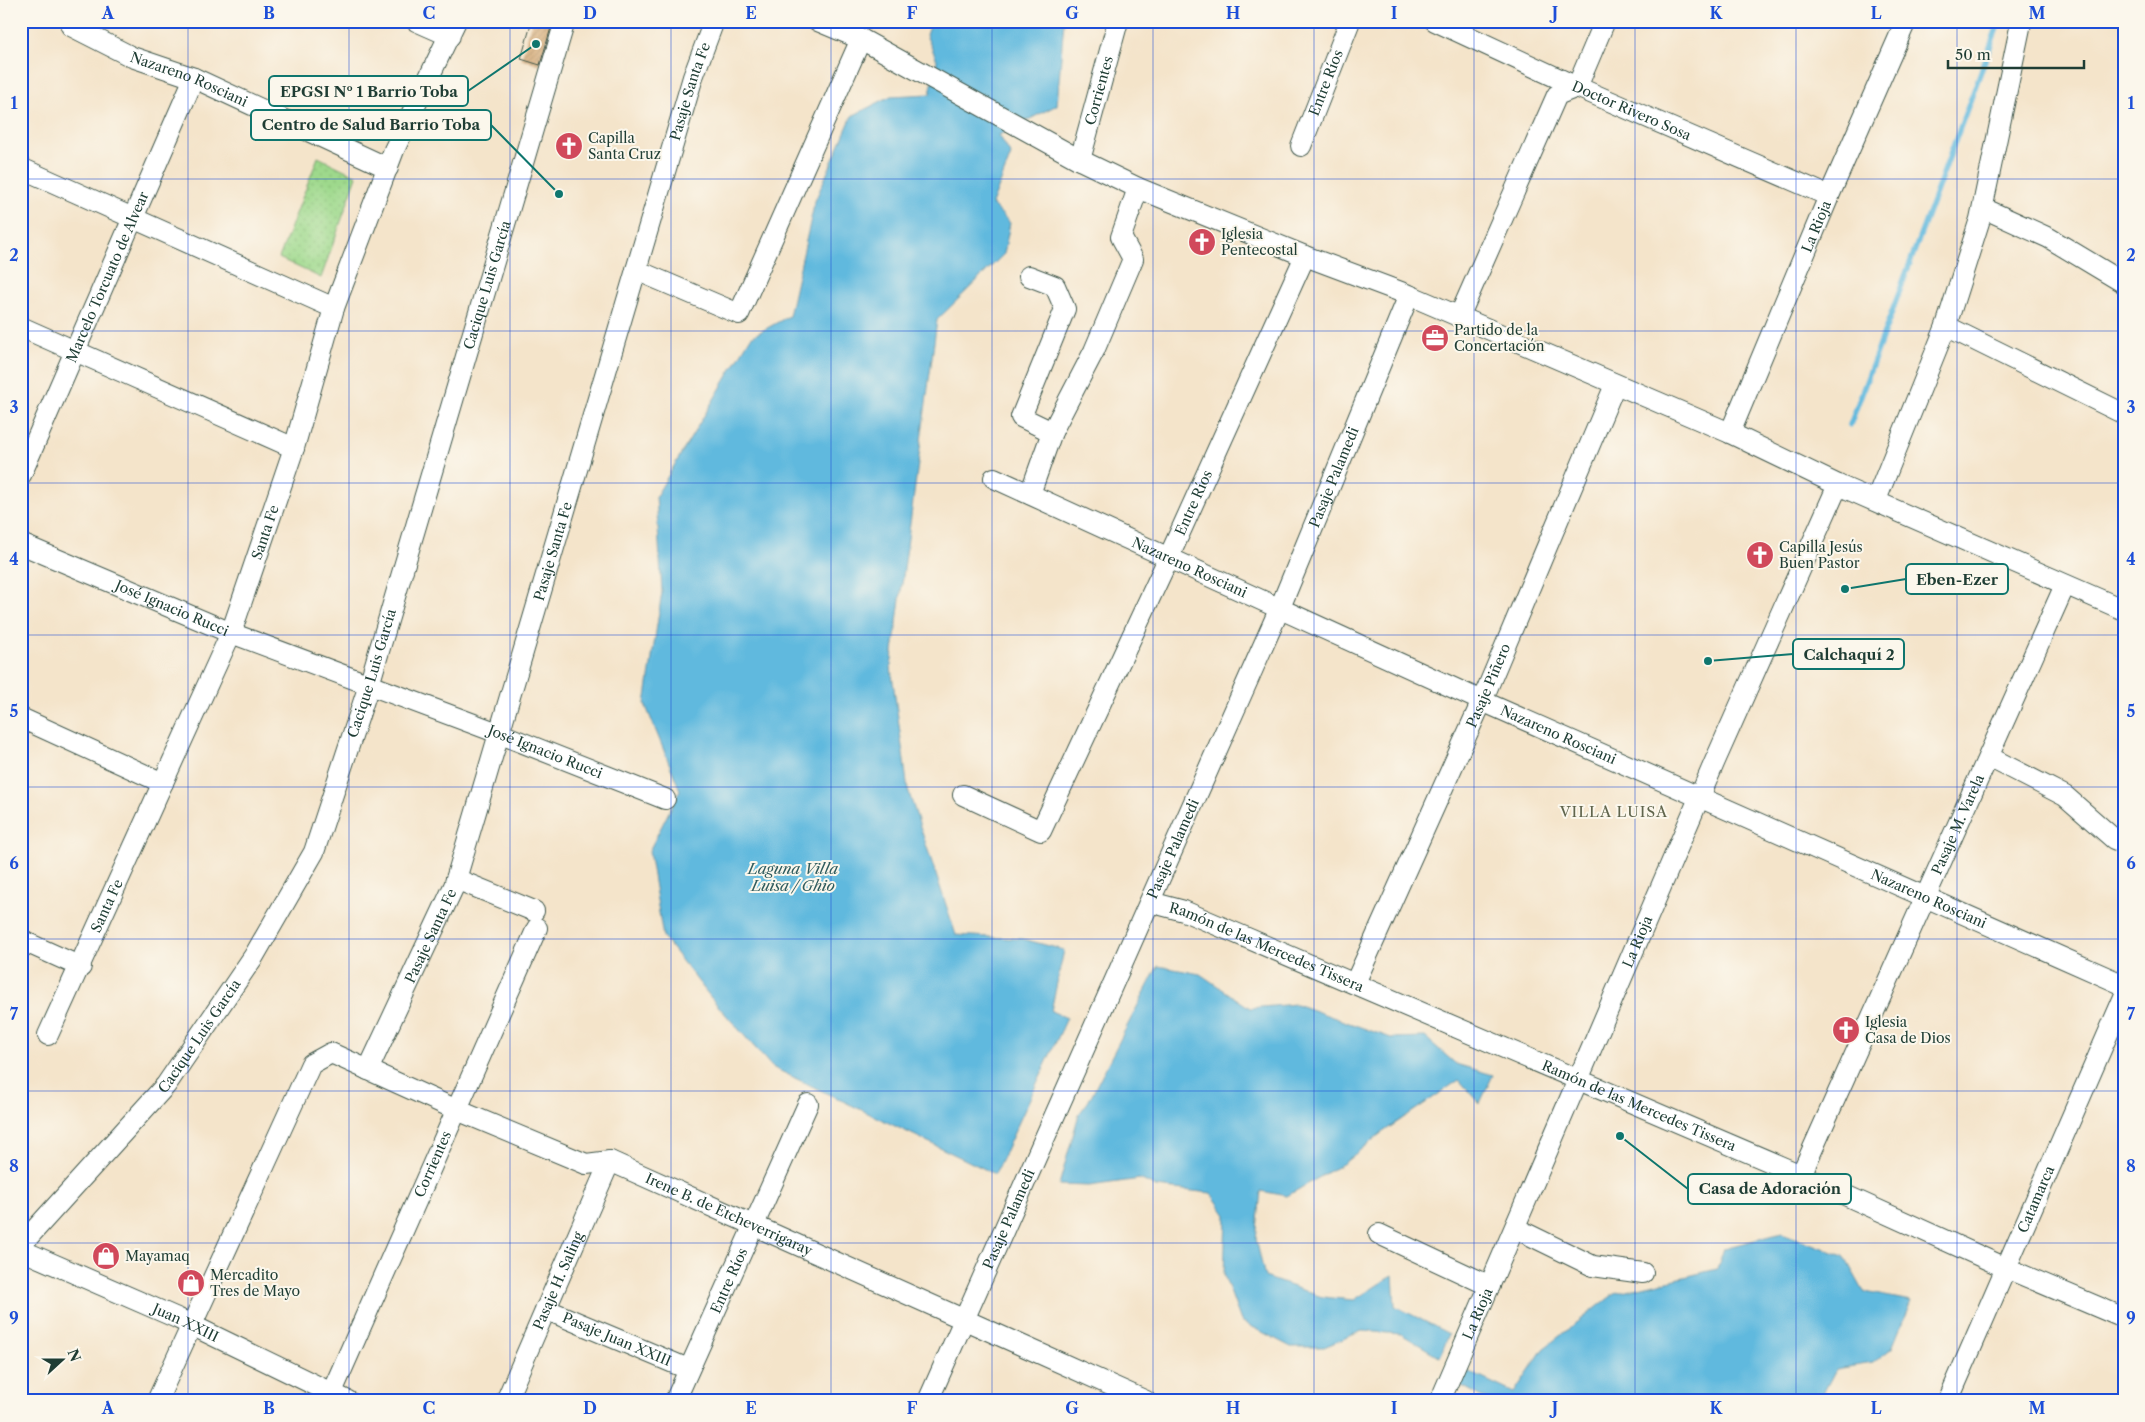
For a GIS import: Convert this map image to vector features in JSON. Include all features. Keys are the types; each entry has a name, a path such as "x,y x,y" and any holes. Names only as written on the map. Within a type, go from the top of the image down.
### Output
{"street":[{"path":"416,21 453,28"},
{"name":"Cacique Luis García","path":"21,1244 166,1085 254,956 314,852 369,685 565,21"},
{"name":"Pasaje Santa Fe","path":"368,1070 456,879 692,77 714,21"},
{"path":"818,21 861,39 906,66 1030,131 1080,160 1138,188 1305,256 1409,295 1730,433 1838,485 1876,500 2065,586 2124,610"},
{"name":"Corrientes","path":"1080,160 1118,21"},
{"name":"Entre Ríos","path":"1301,146 1350,21"},
{"name":"Doctor Rivero Sosa","path":"1435,21 1577,87 1829,196"},
{"path":"1459,317 1557,95 1577,87 1605,21"},
{"name":"La Rioja","path":"1730,433 1829,196 1906,21"},
{"path":"1876,500 1946,326 1983,208 2020,22"},
{"name":"Nazareno Rosciani","path":"72,24 132,57 194,78 388,168"},
{"name":"Santa Fe","path":"48,1035 231,633 294,448 334,308 394,150 453,28"},
{"path":"636,270 739,314 861,39"},
{"name":"Marcelo Torcuato de Alvear","path":"21,475 194,78"},
{"path":"21,168 334,308"},
{"path":"1030,494 1052,432 1094,351 1133,259 1121,237 1138,188"},
{"path":"1983,208 2050,238 2124,283"},
{"name":"Entre Ríos","path":"963,795 1041,831 1168,559 1305,256"},
{"path":"1029,276 1055,286 1065,309 1021,417 1052,432"},
{"name":"Pasaje Palamedi","path":"928,1401 1279,610 1409,295"},
{"path":"1946,326 2124,414"},
{"path":"21,327 294,448"},
{"name":"Pasaje Piñero","path":"1355,983 1482,701 1615,385"},
{"name":"Nazareno Rosciani","path":"994,478 1279,610 2124,985"},
{"name":"La Rioja","path":"1440,1401 1700,796 1838,485"},
{"name":"José Ignacio Rucci","path":"21,544 231,633 498,732 665,800"},
{"name":"Pasaje M. Varela","path":"1801,1175 2065,586"},
{"path":"21,718 163,783"},
{"path":"1989,757 2066,796 2114,839 2124,843"},
{"name":"Corrientes","path":"336,1398 535,919 456,879"},
{"name":"Ramón de las Mercedes Tissera","path":"1150,902 1184,911 1580,1079 1801,1175 2006,1268 2124,1318"},
{"path":"21,940 81,966"},
{"name":"Catamarca","path":"1951,1400 2006,1268 2124,997"},
{"path":"157,1401 311,1064 331,1053 457,1110 586,1164 610,1161"},
{"name":"Entre Ríos","path":"677,1400 688,1369 755,1225 808,1104"},
{"name":"Irene B. de Etcheverrigaray","path":"610,1161 1146,1401"},
{"name":"Pasaje H. Saling","path":"506,1401 610,1161"},
{"path":"1515,1228 1593,1266 1643,1273"},
{"path":"1379,1234 1490,1286"},
{"name":"Juan XXIII","path":"21,1250 177,1318 191,1327 336,1398"},
{"name":"Pasaje Juan XXIII","path":"545,1309 688,1369"}],"green space":[{"path":"318,157 357,176 321,278 279,258"}],"water":[{"name":"Laguna Villa Luisa / Ghio","path":"931,21 1064,21 1057,105 999,135 1011,155 992,204 1010,223 1004,254 937,320 891,667 908,790 956,935 1023,939 1064,950 1051,1011 1067,1018 995,1174 772,1067 712,999 663,937 649,851 680,790 645,704 662,592 656,496 751,337 789,316 815,201 852,116 891,96 930,94 937,60 926,35"},
{"path":"1158,966 1200,974 1250,1008 1296,1004 1391,1038 1425,1037 1456,1064 1493,1075 1480,1103 1459,1080 1380,1134 1344,1163 1287,1196 1261,1191 1256,1239 1265,1277 1322,1297 1354,1300 1393,1275 1395,1306 1449,1334 1440,1357 1401,1334 1362,1331 1324,1347 1291,1347 1241,1321 1224,1275 1226,1215 1211,1193 1156,1187 1140,1179 1089,1186 1059,1185 1079,1114 1088,1102"},
{"path":"1782,1233 1844,1256 1864,1292 1911,1301 1892,1348 1873,1363 1836,1369 1819,1401 1490,1401 1460,1385 1467,1371 1514,1393 1543,1349 1614,1294 1717,1269 1724,1248"}],"building":[{"path":"532,21 553,21 540,65 521,59"}],"waterway":[{"path":"1850,425 1997,28"}],"place":[{"name":"EPGSI Nº 1 Barrio Toba","path":"536,44"},
{"name":"Capilla Santa Cruz","path":"569,146"},
{"name":"Centro de Salud Barrio Toba","path":"559,194"},
{"name":"Iglesia Pentecostal","path":"1202,242"},
{"name":"Partido de la Concertación","path":"1435,338"},
{"name":"Capilla Jesús Buen Pastor","path":"1760,555"},
{"name":"Eben-Ezer","path":"1845,589"},
{"name":"Calchaquí 2","path":"1708,661"},
{"name":"Iglesia Casa de Dios","path":"1846,1030"},
{"name":"Casa de Adoración","path":"1620,1136"},
{"name":"Mayamaq","path":"106,1256"},
{"name":"Mercadito Tres de Mayo","path":"191,1283"}],"district":[{"name":"VILLA LUISA","path":"1614,811"}]}
